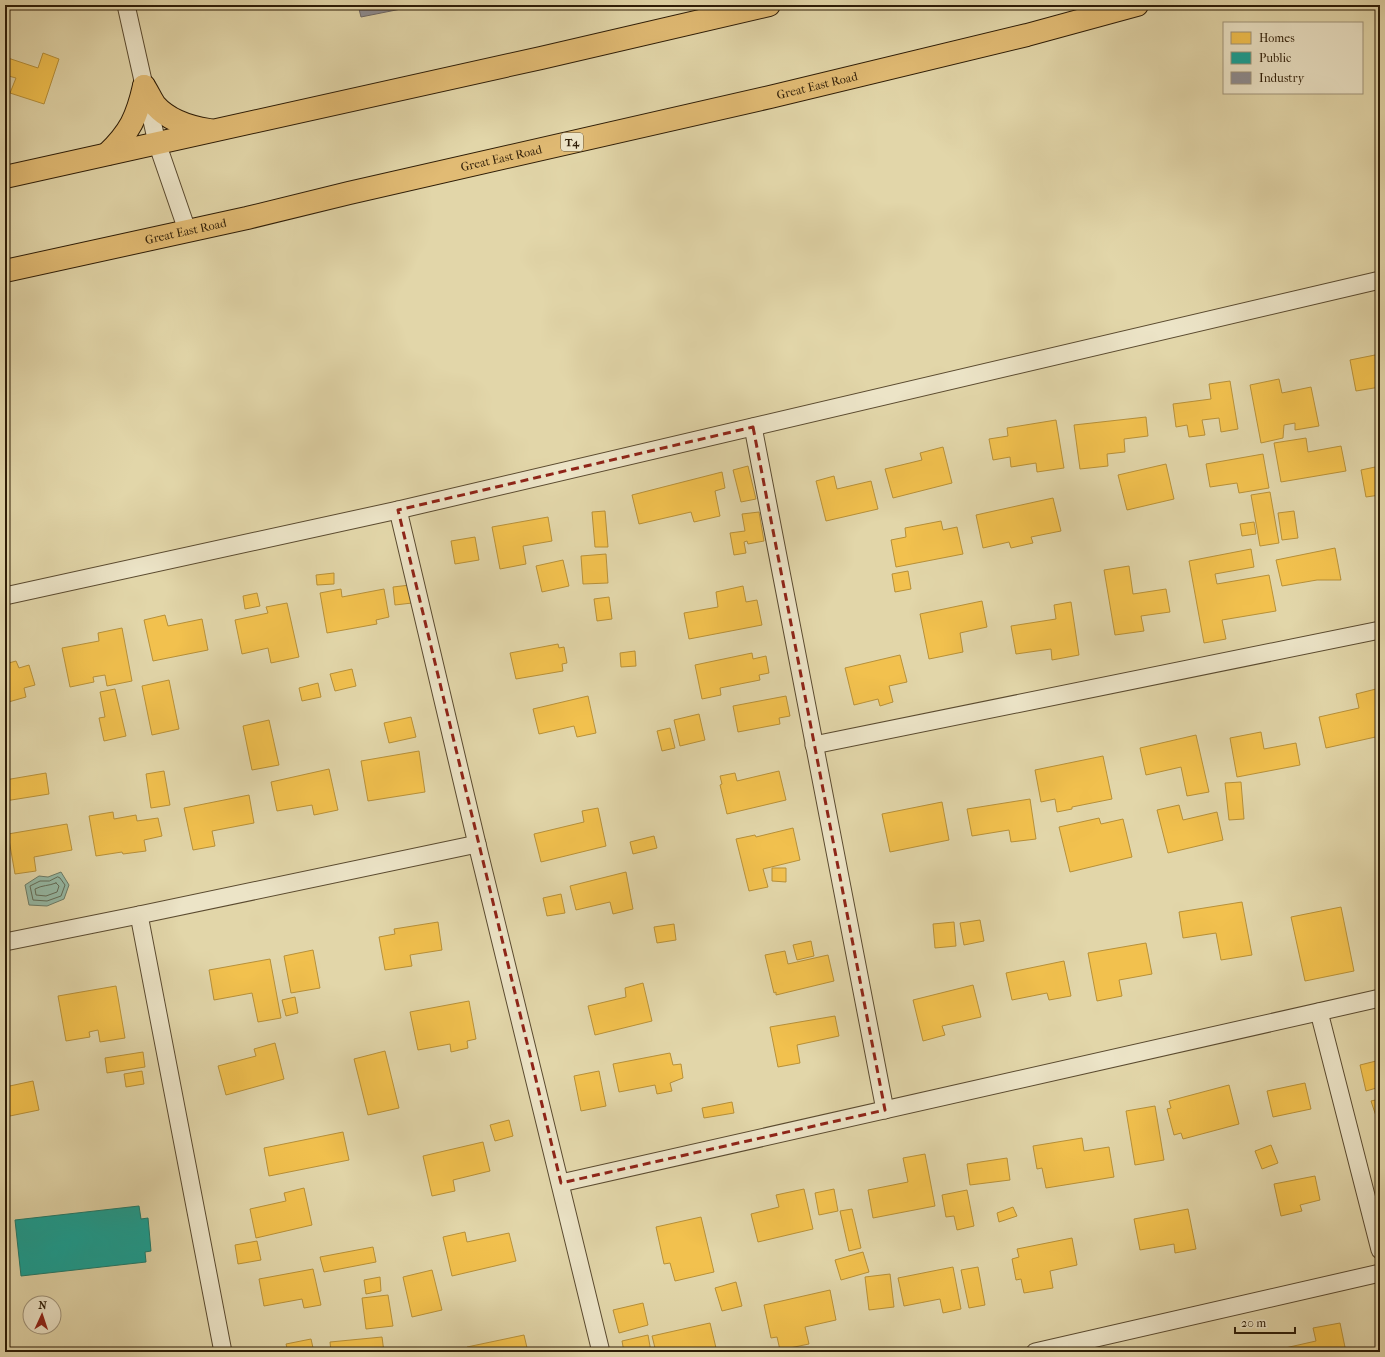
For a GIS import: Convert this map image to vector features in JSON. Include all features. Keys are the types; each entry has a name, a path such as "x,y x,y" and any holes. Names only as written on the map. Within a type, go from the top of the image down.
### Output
{"main road":[{"path":"5,177 541,58 769,5"},
{"name":"Great East Road","path":"5,271 186,230 247,218 356,191 778,95 1027,35 1137,5"},
{"path":"144,86 155,105 171,118 192,128 213,130"},
{"path":"107,154 121,140 133,123 140,105 144,86"}],"street":[{"path":"126,5 157,143 186,230"},
{"path":"5,596 398,510 1380,280"},
{"path":"753,427 885,1110"},
{"path":"398,510 477,844 561,1183 601,1352"},
{"path":"814,745 1380,630"},
{"path":"5,942 477,844"},
{"path":"139,915 223,1352"},
{"path":"561,1183 1380,998"},
{"path":"1318,1012 1380,1250"},
{"path":"1035,1352 1380,1273"}],"highlighted area":[{"path":"753,427 885,1110 561,1183 398,510"}],"water":[{"path":"61,872 69,885 64,899 47,906 29,905 25,885 39,876 48,877"}],"building: Homes":[{"path":"43,53 59,59 44,104 10,93 16,78 5,75 5,57 38,68"},
{"path":"1380,354 1380,387 1356,391 1350,360"},
{"path":"1279,379 1282,393 1311,387 1319,426 1295,430 1295,423 1284,425 1283,438 1261,443 1250,385"},
{"path":"1230,381 1238,429 1221,432 1219,418 1202,420 1205,435 1189,437 1187,425 1176,427 1173,404 1211,399 1209,384"},
{"path":"1146,417 1148,436 1124,439 1125,452 1107,454 1108,466 1080,469 1074,425"},
{"path":"1056,420 1064,468 1037,472 1036,463 1011,467 1010,457 993,460 989,439 1008,436 1007,428"},
{"path":"1306,438 1308,452 1341,446 1346,471 1281,482 1274,443"},
{"path":"943,447 952,483 893,498 885,469 922,460 920,453"},
{"path":"1263,454 1269,488 1239,493 1237,483 1210,487 1206,464"},
{"path":"1166,464 1174,499 1127,510 1118,475"},
{"path":"748,466 756,499 741,502 733,470"},
{"path":"1380,466 1380,495 1366,497 1361,470"},
{"path":"722,472 725,488 715,491 720,516 694,522 691,512 639,524 632,495"},
{"path":"834,476 837,489 871,481 878,509 826,521 816,481"},
{"path":"1270,492 1279,543 1260,546 1251,495"},
{"path":"1053,498 1061,531 1031,537 1033,543 1011,548 1009,542 983,548 976,515"},
{"path":"605,511 608,547 595,547 592,512"},
{"path":"1294,511 1298,538 1282,540 1278,513"},
{"path":"759,512 764,541 748,544 747,541 744,542 746,553 734,555 730,533 745,531 742,514"},
{"path":"548,517 552,541 523,546 526,564 500,569 492,527"},
{"path":"941,521 943,530 957,527 963,554 896,567 891,540 906,537 905,528"},
{"path":"1254,522 1256,534 1242,536 1240,524"},
{"path":"475,537 479,560 455,564 451,541"},
{"path":"1335,548 1341,580 1317,580 1282,586 1276,560"},
{"path":"1251,549 1254,567 1215,574 1217,584 1269,575 1276,611 1222,620 1226,639 1204,643 1189,561"},
{"path":"606,554 608,583 583,584 581,556"},
{"path":"563,560 569,586 542,592 536,566"},
{"path":"1129,566 1133,594 1166,589 1170,612 1141,616 1144,631 1115,635 1104,570"},
{"path":"908,571 911,589 895,592 892,574"},
{"path":"334,573 334,584 317,585 316,575"},
{"path":"410,585 412,603 395,605 393,587"},
{"path":"743,586 746,602 757,600 762,625 689,639 684,613 718,607 716,592"},
{"path":"341,589 342,597 384,589 389,617 376,620 377,624 327,633 320,593"},
{"path":"257,593 260,606 245,609 243,596"},
{"path":"609,597 612,619 597,621 594,599"},
{"path":"982,601 987,627 960,633 963,652 929,659 920,614"},
{"path":"1071,602 1079,655 1052,660 1051,649 1016,654 1011,626 1056,619 1054,605"},
{"path":"287,603 299,657 271,663 268,648 242,654 235,620 268,613 266,607"},
{"path":"165,615 168,626 202,619 208,650 153,661 144,620"},
{"path":"122,628 132,681 107,686 105,675 93,677 94,682 70,687 62,648 99,641 98,633"},
{"path":"558,644 559,648 564,647 567,663 562,664 563,671 516,679 510,653"},
{"path":"635,651 636,666 621,667 620,653"},
{"path":"752,653 753,659 766,656 769,673 759,675 760,680 720,688 721,695 702,699 695,665"},
{"path":"900,655 907,682 889,686 893,702 880,706 878,699 854,705 845,668"},
{"path":"16,661 19,668 29,665 35,685 24,688 26,697 5,703 5,664"},
{"path":"352,669 356,686 335,691 330,674"},
{"path":"169,680 179,729 152,735 142,686"},
{"path":"318,683 321,697 302,701 299,688"},
{"path":"1380,688 1380,736 1326,748 1319,717 1359,708 1356,694"},
{"path":"115,689 126,736 104,741 99,718 105,717 100,692"},
{"path":"588,696 596,733 577,737 574,726 539,734 533,709"},
{"path":"786,696 790,716 779,718 780,724 738,732 733,706"},
{"path":"699,714 705,740 680,746 674,720"},
{"path":"411,717 416,737 389,743 384,723"},
{"path":"269,720 279,765 252,770 243,726"},
{"path":"670,728 675,748 662,751 657,731"},
{"path":"1261,732 1264,749 1296,743 1300,765 1237,777 1230,738"},
{"path":"1196,735 1209,792 1187,796 1181,767 1146,775 1140,748"},
{"path":"419,751 425,792 368,801 361,761"},
{"path":"1103,756 1112,799 1072,807 1072,809 1057,812 1055,799 1041,802 1035,770"},
{"path":"329,769 338,810 314,815 312,805 277,811 271,782"},
{"path":"164,771 170,805 151,808 146,774"},
{"path":"779,771 786,800 727,814 720,785 722,784 720,776 735,773 737,781"},
{"path":"46,773 49,794 5,801 5,780"},
{"path":"1241,782 1244,819 1229,820 1225,783"},
{"path":"249,795 254,823 212,831 215,846 193,850 184,808"},
{"path":"1030,799 1036,839 1011,842 1009,830 972,836 967,809"},
{"path":"942,802 949,840 890,852 882,814"},
{"path":"1179,805 1183,820 1217,812 1223,840 1168,853 1157,810"},
{"path":"598,808 606,846 541,862 534,834 584,822 582,811"},
{"path":"113,812 114,819 136,815 137,821 158,818 162,836 144,840 146,851 123,854 122,852 96,856 89,816"},
{"path":"1099,818 1101,824 1123,819 1132,857 1070,872 1059,827"},
{"path":"67,824 72,850 34,857 36,871 15,874 8,834"},
{"path":"793,828 800,860 763,869 768,887 749,891 736,839 755,835 756,837"},
{"path":"654,836 657,848 633,854 630,842"},
{"path":"772,868 786,868 786,882 772,881"},
{"path":"626,872 633,909 613,914 610,902 576,910 570,886"},
{"path":"561,894 565,913 547,916 543,898"},
{"path":"1242,902 1252,955 1221,960 1216,933 1183,938 1179,912"},
{"path":"1341,907 1354,971 1305,981 1291,917"},
{"path":"980,920 984,941 964,945 960,923"},
{"path":"438,922 442,950 410,955 412,966 385,970 379,937 395,934 394,929"},
{"path":"954,922 956,946 935,948 933,924"},
{"path":"674,924 676,940 657,943 654,927"},
{"path":"811,941 814,956 797,960 793,945"},
{"path":"1146,943 1152,974 1119,980 1122,996 1097,1001 1088,953"},
{"path":"313,950 320,988 291,993 284,956"},
{"path":"785,951 788,964 828,955 834,981 776,995 776,992 774,993 765,955"},
{"path":"270,959 281,1018 258,1022 252,993 214,1000 209,970"},
{"path":"1064,961 1071,996 1049,1000 1047,993 1012,1000 1006,973"},
{"path":"643,983 652,1021 595,1035 588,1006 626,997 625,988"},
{"path":"973,985 981,1017 942,1026 945,1035 923,1041 913,1000"},
{"path":"116,986 125,1038 100,1042 98,1030 89,1032 90,1037 66,1041 58,996"},
{"path":"295,997 298,1013 286,1016 282,1000"},
{"path":"469,1001 476,1039 467,1041 468,1048 451,1052 450,1044 418,1050 410,1012"},
{"path":"835,1016 839,1036 797,1045 800,1063 778,1067 770,1027"},
{"path":"275,1043 284,1079 226,1095 218,1066 256,1056 254,1049"},
{"path":"385,1051 399,1108 368,1115 354,1059"},
{"path":"143,1052 145,1067 107,1073 105,1058"},
{"path":"670,1053 673,1065 681,1064 683,1078 670,1083 672,1091 657,1094 655,1085 619,1092 613,1064"},
{"path":"1380,1060 1380,1087 1366,1091 1360,1065"},
{"path":"142,1071 144,1084 126,1087 124,1074"},
{"path":"599,1071 606,1106 581,1111 574,1076"},
{"path":"33,1081 39,1110 5,1117 5,1087"},
{"path":"1305,1083 1311,1109 1273,1117 1267,1091"},
{"path":"1229,1085 1239,1124 1183,1139 1181,1133 1174,1135 1167,1109 1171,1108 1169,1101"},
{"path":"1380,1099 1380,1115 1376,1116 1371,1101"},
{"path":"732,1102 734,1113 704,1118 702,1108"},
{"path":"1155,1106 1164,1160 1135,1165 1126,1111"},
{"path":"509,1120 513,1136 495,1141 490,1125"},
{"path":"343,1132 349,1160 269,1176 264,1148"},
{"path":"1082,1138 1084,1151 1109,1147 1114,1177 1046,1188 1042,1168 1037,1169 1033,1146"},
{"path":"483,1142 490,1171 453,1180 455,1191 432,1196 423,1156"},
{"path":"1271,1145 1278,1163 1262,1169 1255,1151"},
{"path":"925,1154 935,1206 873,1218 868,1190 908,1182 903,1158"},
{"path":"1007,1158 1010,1180 970,1185 967,1164"},
{"path":"1315,1176 1320,1200 1300,1205 1302,1211 1281,1216 1274,1184"},
{"path":"304,1188 312,1225 256,1238 250,1209 286,1201 284,1193"},
{"path":"804,1189 813,1229 758,1242 751,1214 779,1207 776,1195"},
{"path":"834,1189 838,1211 819,1215 815,1193"},
{"path":"967,1190 974,1226 957,1230 954,1216 946,1217 942,1195"},
{"path":"1013,1207 1017,1216 999,1222 997,1213"},
{"path":"852,1209 861,1248 849,1251 840,1211"},
{"path":"1188,1209 1196,1249 1175,1253 1174,1244 1140,1250 1134,1219"},
{"path":"701,1217 714,1272 675,1281 670,1263 664,1264 656,1227"},
{"path":"465,1232 467,1242 509,1233 516,1261 452,1276 443,1237"},
{"path":"1072,1238 1077,1265 1050,1271 1053,1288 1024,1293 1021,1279 1016,1280 1012,1259 1019,1257 1017,1249"},
{"path":"257,1241 261,1260 238,1264 235,1245"},
{"path":"373,1247 376,1262 324,1272 320,1257"},
{"path":"863,1252 869,1272 841,1280 835,1260"},
{"path":"953,1267 961,1309 943,1313 940,1299 904,1306 898,1278"},
{"path":"978,1267 985,1305 969,1308 961,1270"},
{"path":"313,1269 321,1305 304,1308 302,1299 264,1306 259,1279"},
{"path":"432,1270 442,1310 412,1317 403,1277"},
{"path":"890,1274 894,1307 869,1310 865,1277"},
{"path":"380,1277 381,1291 366,1294 364,1280"},
{"path":"736,1282 742,1306 722,1311 715,1288"},
{"path":"830,1290 836,1320 805,1327 809,1344 780,1350 777,1337 771,1338 764,1305"},
{"path":"388,1295 393,1326 366,1329 362,1298"},
{"path":"643,1303 648,1325 619,1333 613,1310"},
{"path":"710,1323 717,1352 656,1352 652,1336"},
{"path":"1340,1323 1346,1352 1286,1352 1285,1348 1316,1341 1313,1328"},
{"path":"524,1335 528,1352 468,1352 467,1347"},
{"path":"648,1335 651,1352 624,1352 622,1341"},
{"path":"382,1337 384,1352 331,1352 330,1342"},
{"path":"311,1339 314,1352 288,1352 286,1344"}],"building: Public":[{"path":"139,1206 141,1219 148,1218 151,1251 145,1252 146,1262 21,1276 15,1220"}],"building: Industry":[{"path":"358,5 415,5 416,6 361,17"}]}
